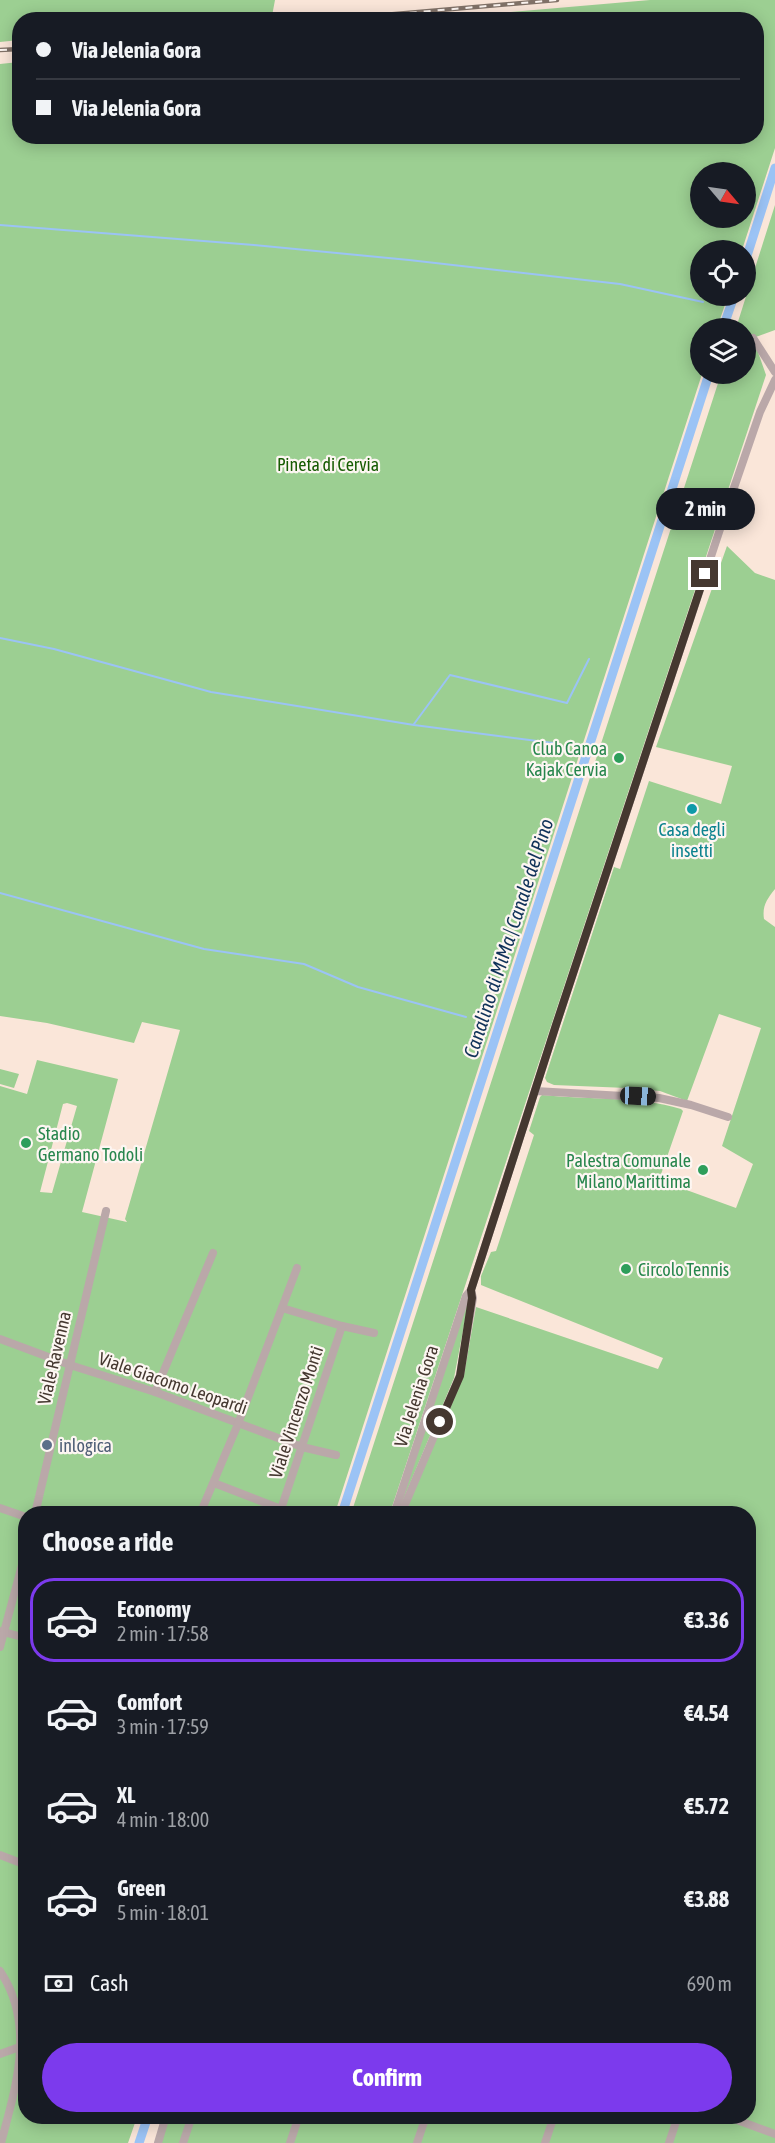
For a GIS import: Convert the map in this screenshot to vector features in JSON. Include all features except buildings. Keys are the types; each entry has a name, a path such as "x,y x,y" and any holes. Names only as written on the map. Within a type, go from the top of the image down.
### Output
{"street":[{"path":"756,343 775,372"},
{"name":"Via Jelenia Gora","path":"397,1506 466,1296 471,1290 727,508 760,412 775,380"},
{"path":"535,1091 659,1098 728,1117"},
{"name":"Viale Ravenna","path":"37,1506 106,1210"},
{"path":"156,1392 213,1252"},
{"path":"204,1506 238,1424 297,1268"},
{"name":"Via Jelenia Gora","path":"404,1506 460,1376 472,1298 471,1290"},
{"name":"Viale Vincenzo Monti","path":"282,1308 374,1333"},
{"name":"Viale Vincenzo Monti","path":"282,1506 342,1326"},
{"name":"Viale Giacomo Leopardi","path":"0,1339 70,1365 156,1392 303,1447 336,1455"},
{"name":"Viale Vincenzo Monti","path":"214,1483 273,1506"},
{"path":"0,1509 18,1515"},
{"path":"0,1647 2,1631 18,1577"},
{"path":"2,1631 18,1636"},
{"path":"0,1855 18,1862"},
{"path":"0,1971 18,2007"},
{"path":"0,2054 18,2048"},
{"path":"1,2143 18,2088"},
{"path":"158,2143 164,2124"},
{"path":"183,2143 189,2124"},
{"path":"290,2143 296,2124"},
{"path":"417,2143 423,2124"},
{"path":"545,2143 551,2124"},
{"path":"669,2143 675,2124"},
{"path":"749,2124 775,2133"}],"green space":[{"path":"0,0 275,0 273,12 12,12 12,41 0,42"},
{"name":"Pineta di Cervia","path":"650,0 775,0 775,148 756,207 756,162 690,162 690,228 749,228 745,240 690,240 690,306 725,306 720,318 690,318 690,384 699,384 337,1506 18,1506 18,2124 135,2124 128,2143 0,2143 0,1086 27,1094 37,1060 118,1079 82,1212 127,1222 125,1219 180,1030 142,1022 134,1043 47,1023 0,1016 0,64 12,63 12,144 764,144 764,12 511,12","holes":["67,1103 77,1106 52,1193 40,1192 63,1104"]},
{"path":"775,205 775,330 756,337 756,318 739,318 743,306 756,306 756,265"},
{"path":"756,347 766,375 392,1506 354,1506 718,384 756,384"},
{"path":"727,546 755,573 775,580 775,889 766,903 764,919 775,927 775,2143 158,2143 164,2124 756,2124 756,1506 408,1506 464,1374 476,1307 658,1369 663,1358 481,1285 481,1276 491,1252 496,1251 534,1135 529,1131 542,1095 630,1100 681,1109 683,1111 659,1180 736,1208 753,1164 722,1146 761,1028 719,1014 687,1101 660,1091 554,1085 547,1082 545,1078 614,867 620,869 649,781 721,804 732,766 656,747"},
{"path":"0,1069 19,1074 14,1088 0,1084"},
{"path":"469,1299 454,1378 400,1506 466,1302"}],"waterway":[{"name":"Canalino di MiMa | Canale del Pino","path":"752,240 775,168"},
{"path":"0,225 409,260 620,284 690,299"},
{"name":"Canalino di MiMa | Canale del Pino","path":"726,318 731,306"},
{"name":"Canalino di MiMa | Canale del Pino","path":"345,1506 706,384"},
{"path":"0,638 54,649 211,692 414,725 553,743"},
{"path":"414,724 450,675 567,703 589,659"},
{"path":"0,893 204,949 304,964 358,987 466,1017"},
{"name":"Canalino di MiMa | Canale del Pino","path":"139,2143 145,2124"}],"railway":[{"path":"418,12 557,0"},
{"path":"0,50 12,49"}],"place":[{"name":"Club Canoa Kajak Cervia","path":"619,758"},
{"name":"Casa degli insetti","path":"692,809"},
{"name":"Stadio Germano Todoli","path":"26,1143"},
{"name":"Palestra Comunale Milano Marittima","path":"703,1170"},
{"name":"Circolo Tennis","path":"626,1269"},
{"name":"inlogica","path":"47,1445"}],"route":[{"path":"440,1422 460,1376 472,1298 471,1290 705,574"}]}
